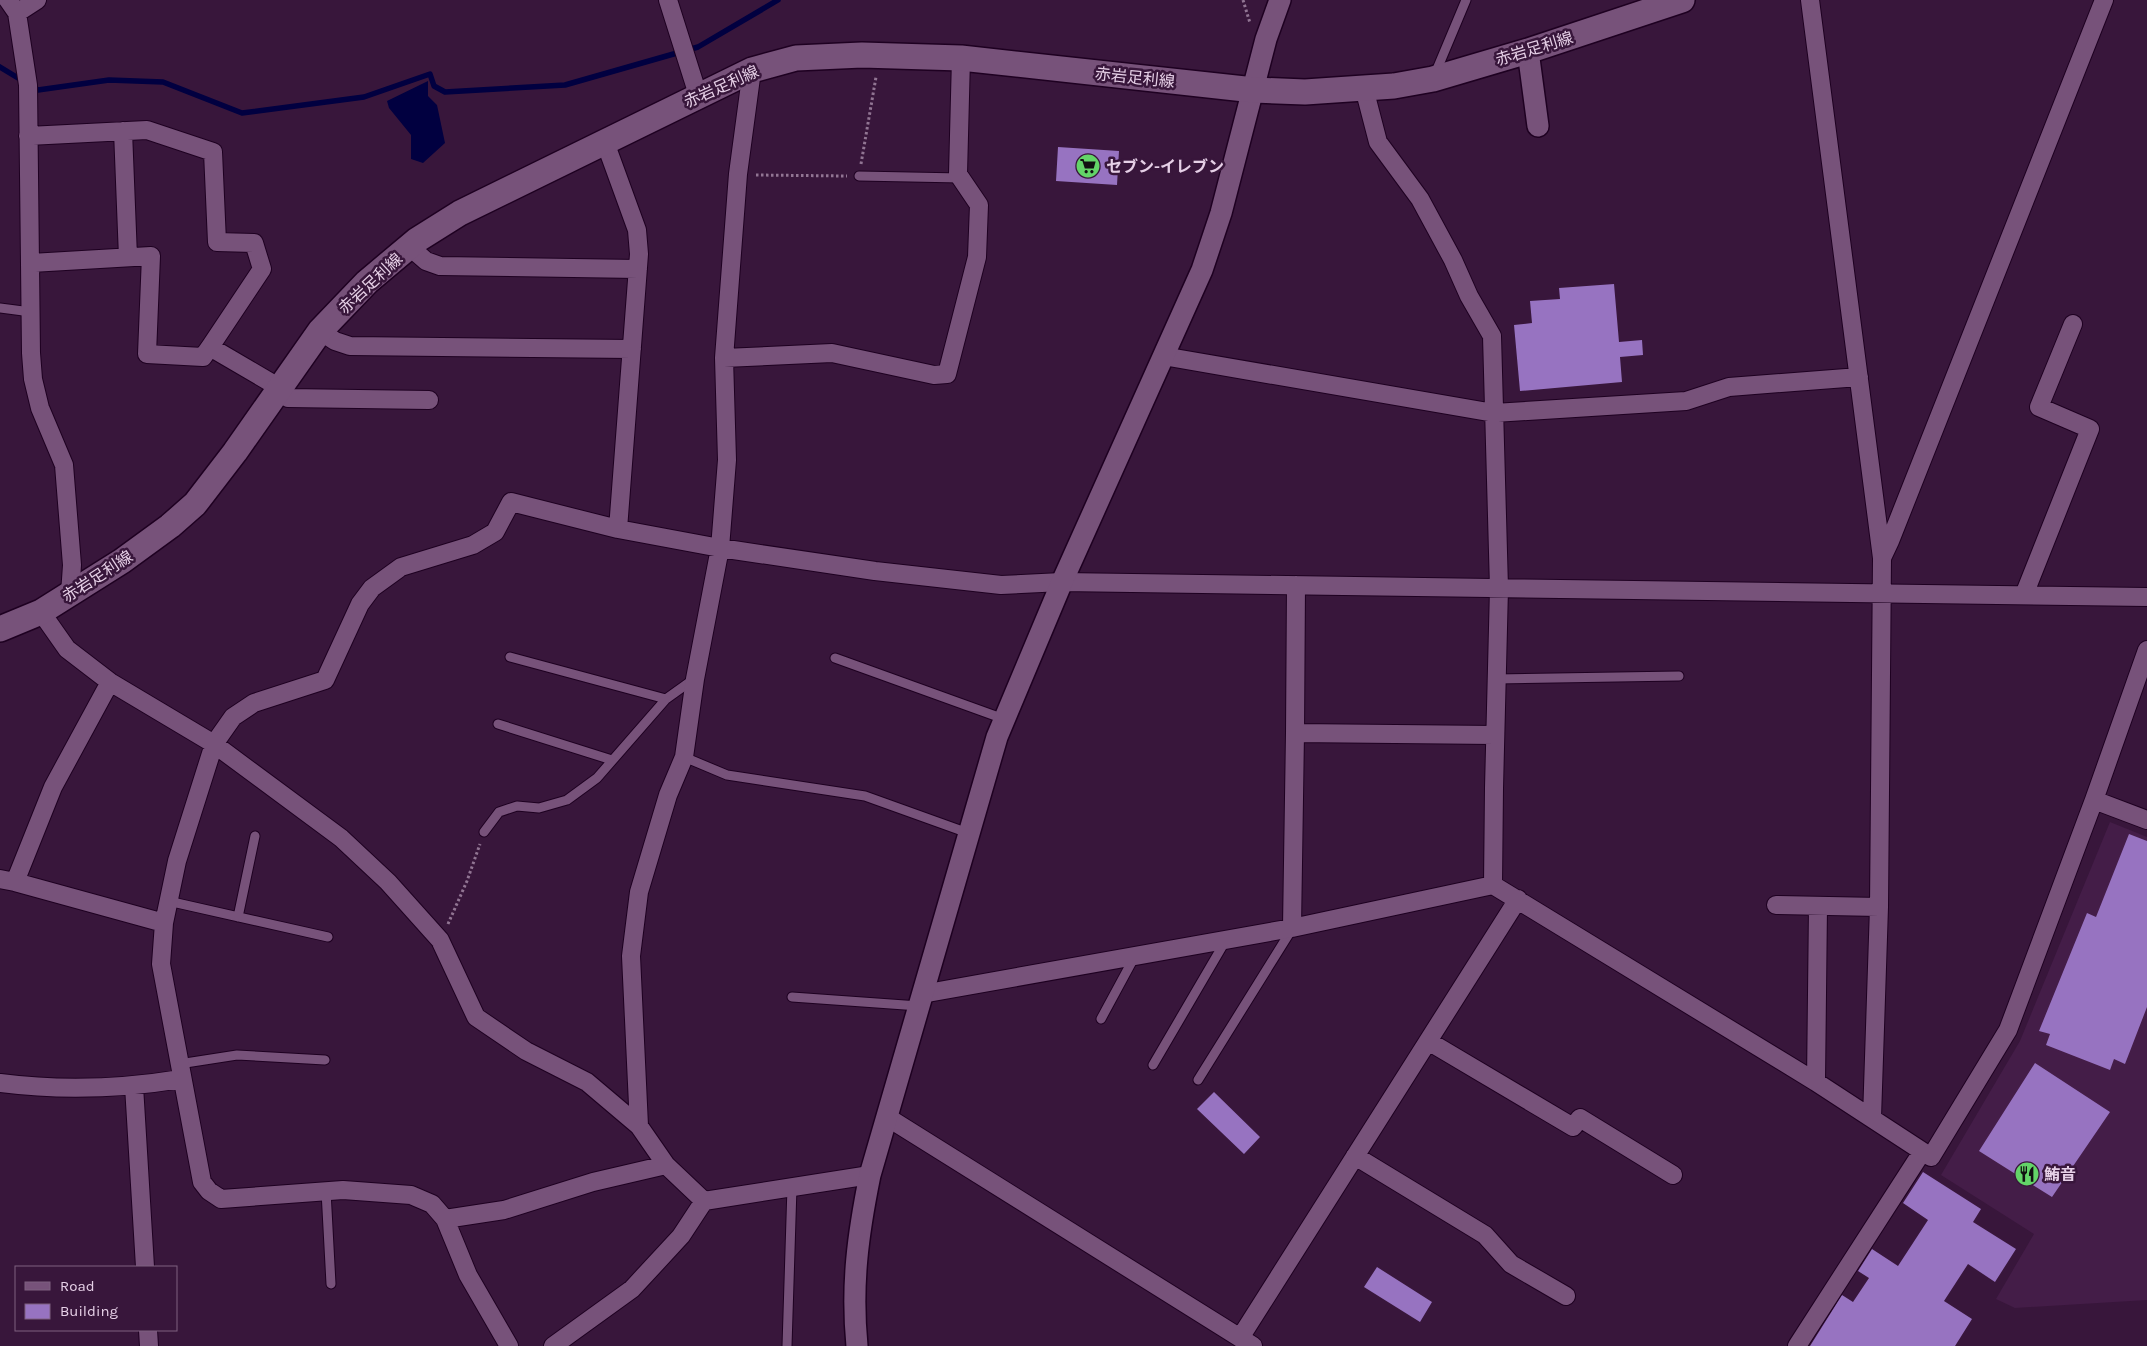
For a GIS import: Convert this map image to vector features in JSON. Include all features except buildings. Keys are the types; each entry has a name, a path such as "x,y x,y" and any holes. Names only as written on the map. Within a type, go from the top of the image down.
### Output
{"main road":[{"name":"赤岩足利線","path":"0,629 41,612 130,556 170,526 195,504 235,452 320,331 367,282 410,247 460,213 752,70 796,58 880,56 961,58 1254,90 1305,92 1394,86 1433,79 1528,51 1682,0"}],"street":[{"path":"37,0 12,6 28,85 32,379 40,408 64,465 72,565 70,594"},
{"path":"668,0 698,95"},
{"path":"857,1346 854,1313 858,1234 870,1175 997,736 1062,582 1202,270 1221,212 1266,39 1280,0"},
{"path":"1810,0 1882,558 1879,907 1872,1118"},
{"path":"1882,558 2104,0"},
{"path":"1528,51 1538,126"},
{"path":"724,358 832,352 934,375 947,374 977,257 979,205 958,174 961,58"},
{"path":"639,1126 631,956 639,892 668,795 684,757 695,679 720,548 727,460 724,358 738,174 752,70"},
{"path":"1364,88 1378,142 1420,199 1453,260 1469,296 1492,336 1499,588 1493,885"},
{"path":"28,136 147,130 213,152 217,242 254,243 262,269 203,357 147,354 151,256 31,263"},
{"path":"124,131 128,257"},
{"path":"605,142 637,230 639,254 618,529"},
{"path":"410,247 426,261 440,266 638,269"},
{"path":"2024,595 2090,429 2039,407 2073,324"},
{"path":"320,331 335,341 350,346 632,349"},
{"path":"210,347 280,388 288,398 429,400"},
{"path":"1163,356 1494,413 1686,401 1729,387 1859,377"},
{"path":"509,1346 468,1275 445,1219 432,1204 411,1195 343,1190 221,1199 208,1192 202,1182 161,964 164,923 176,861 214,744 232,717 254,703 325,680 360,604 372,588 401,566 473,545 495,532 511,502 618,529 720,548 875,570 1001,585 1062,582 2147,597"},
{"path":"1292,928 1296,585"},
{"path":"41,612 67,648 110,682 214,744 341,838 388,882 440,940 476,1017 526,1051 587,1082 639,1126 666,1165 704,1201"},
{"path":"921,1000 1136,956 1292,928 1493,885 1816,1082 1931,1157 2008,1030 2094,800 2147,650"},
{"path":"110,682 53,787 8,880 164,923"},
{"path":"1295,733 1495,735"},
{"path":"2094,800 2147,820"},
{"path":"887,1117 1242,1343 1355,1156 1518,899"},
{"path":"1776,905 1879,907"},
{"path":"1816,1082 1818,906"},
{"path":"1428,1041 1573,1127 1580,1118 1673,1175"},
{"path":"0,1083 38,1088 134,1086 180,1071"},
{"path":"134,1086 144,1266"},
{"path":"1798,1346 1922,1152"},
{"path":"1355,1156 1485,1235 1511,1264 1567,1298"},
{"path":"445,1219 504,1210 593,1182 666,1165"},
{"path":"553,1346 632,1289 681,1236 704,1201 870,1175"},
{"path":"148,1331 149,1346"}],"lane":[{"path":"1433,79 1466,0"},
{"path":"859,176 961,178"},
{"path":"0,308 31,312"},
{"path":"510,657 666,699"},
{"path":"835,658 1004,719"},
{"path":"1496,679 1679,676"},
{"path":"484,832 499,812 517,806 539,808 567,800 597,778 666,699 695,679"},
{"path":"498,724 612,760"},
{"path":"684,757 727,775 865,796 968,833"},
{"path":"238,917 255,836"},
{"path":"168,901 328,937"},
{"path":"1198,1080 1292,928"},
{"path":"1153,1065 1226,940"},
{"path":"1100,1019 1136,956"},
{"path":"792,996 921,1000"},
{"path":"180,1071 237,1055 326,1060"},
{"path":"787,1346 792,1187"},
{"path":"326,1191 331,1284"}],"path":[{"path":"738,174 859,176 880,56"},
{"path":"440,940 467,881 484,832"}],"shaded area":[{"path":"428,81 428,96 437,105 445,143 423,163 411,159 411,135 389,108 387,101"},
{"path":"2110,822 2147,837 2147,1300 2015,1308 1996,1299 2034,1234 1941,1175 2020,1041"}],"waterway":[{"path":"31,86 38,90 109,80 163,82 242,113 364,97 430,74 434,86 445,92 565,85 698,47 778,0"},
{"path":"0,67 23,81"}],"place":[{"name":"セブン-イレブン","path":"1088,166"},
{"name":"鮪音","path":"2027,1174"}]}
